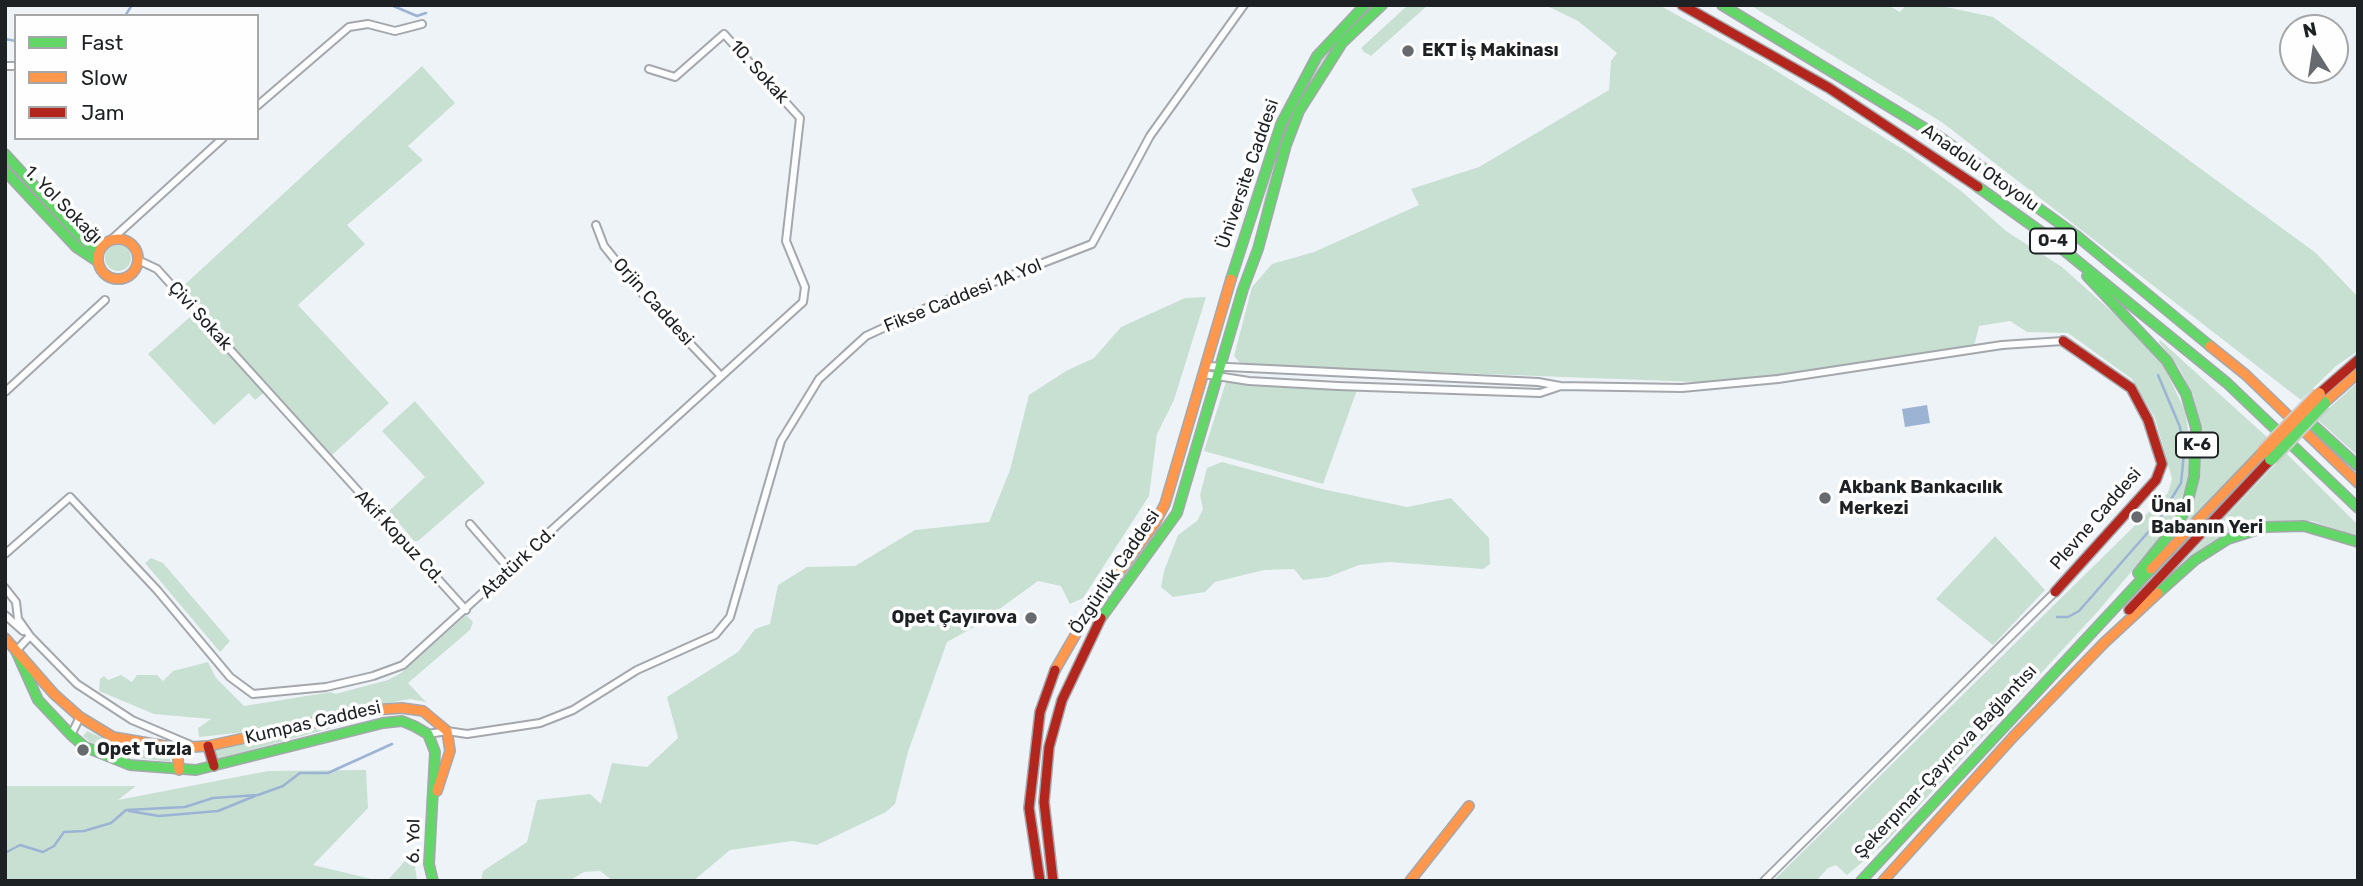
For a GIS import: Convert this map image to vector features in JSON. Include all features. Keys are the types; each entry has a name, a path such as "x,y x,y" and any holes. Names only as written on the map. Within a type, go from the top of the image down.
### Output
{"main road":[{"name":"Üniversite Caddesi","path":"1206,370 1225,298 1281,124 1317,56 1365,5"},
{"name":"Üniversite Caddesi","path":"1220,372 1242,289 1258,249 1286,145 1299,111 1342,43 1382,5"},
{"name":"Anadolu Otoyolu","path":"1682,5 1829,88 1951,168 2044,234 2227,383 2358,508"},
{"name":"Anadolu Otoyolu","path":"1722,5 1873,94 1987,170 2077,236 2246,374 2358,483"},
{"path":"5,154 84,240 95,248 106,243 130,243 138,260 133,272 122,279 108,277 97,261 106,243"},
{"name":"1. Yol Sokağı","path":"5,171 76,247 97,261"},
{"name":"K-6","path":"2044,234 2115,303 2167,361 2189,403 2197,453 2191,493 2176,526 2058,666"},
{"name":"Plevne Caddesi","path":"2055,592 2156,481 2162,464 2148,420 2131,388 2063,341"},
{"path":"2013,737 2068,673 2358,360"},
{"name":"Özgürlük Caddesi","path":"1040,881 1029,808 1040,712 1064,653 1155,523 1165,504 1206,370"},
{"name":"Özgürlük Caddesi","path":"1054,881 1045,831 1044,802 1049,747 1062,699 1097,624 1177,513 1220,372"},
{"path":"2322,398 2358,373"},
{"path":"2246,374 2304,416 2358,466"},
{"path":"2058,666 2267,456"},
{"path":"2013,737 2104,643 2179,572 2212,548 2245,533 2287,526 2326,530 2358,542"},
{"path":"5,638 16,651"},
{"name":"Kumpas Caddesi","path":"16,651 54,694 80,717 113,737 201,746 373,710 402,708 423,711 447,731"},
{"name":"Kumpas Caddesi","path":"16,651 38,700 71,735 85,747 130,765 179,770 214,766 383,723 402,721 428,734"},
{"name":"Şekerpınar-Çayırova Bağlantısı","path":"1861,881 2058,666"},
{"path":"432,802 450,751 447,731"},
{"path":"428,734 435,752 432,802"},
{"name":"Şekerpınar-Çayırova Bağlantısı","path":"1883,881 2013,737"},
{"path":"175,742 179,770"},
{"path":"201,746 214,766"},
{"name":"6. Yol","path":"432,802 429,864 433,881"},
{"path":"1410,881 1469,806"}],"street":[{"name":"Fikse Caddesi 1A Yol","path":"428,734 447,731 467,734 540,723 572,710 637,670 715,635 730,617 781,441 819,379 866,336 924,309 1092,244 1150,136 1244,5"},
{"path":"259,104 349,27 368,24 395,30 422,24"},
{"name":"10. Sokak","path":"649,69 676,77 724,34 800,118"},
{"name":"Atatürk Cd.","path":"5,554 70,498 157,590 230,677 253,694 326,687 373,676 403,665 510,570 720,374 736,365 803,302 805,286 786,241 800,118"},
{"path":"106,243 221,140"},
{"name":"Orjin Caddesi","path":"596,225 604,246 641,292 720,374"},
{"name":"Çivi Sokak","path":"138,260 157,269 331,464"},
{"path":"5,392 105,300"},
{"path":"1220,372 1538,382 1560,386 1717,386 2002,345 2063,341"},
{"path":"1206,370 1338,386 1540,393 1560,386"},
{"name":"Akif Kopuz Cd.","path":"331,464 466,610"},
{"path":"470,524 510,570"},
{"path":"5,589 16,602 18,619 30,636"},
{"path":"1764,881 2055,592"},
{"path":"5,615 30,636 76,684 132,720 175,742"},
{"path":"16,651 30,636"},
{"path":"71,735 80,717"}],"green space":[{"path":"1370,5 1376,5 1337,45 1305,90 1291,120 1257,230 1273,161 1286,123 1319,62"},
{"path":"1408,5 1428,5 1371,56 1364,52 1361,48"},
{"path":"1545,5 1659,5 1765,64 1909,153 1960,190 2006,231 2062,267 2129,327 2163,364 2185,411 2190,441 2188,480 2177,511 2165,532 2099,610 1884,844 1847,875 1836,865 1828,868 1816,881 1773,881 2168,493 2172,479 2155,418 2132,379 2068,333 2027,332 2010,321 1979,326 1974,346 1751,379 1698,382 1242,365 1234,356 1252,287 1272,264 1314,252 1419,205 1411,189 1479,167 1609,90 1611,61 1617,53 1578,21"},
{"path":"1750,5 1888,5 1900,12 1906,5 1937,5 1993,17 2316,253 2358,297 2358,351 2336,366 2301,400 1943,123"},
{"path":"422,66 455,103 408,146 423,160 347,225 365,244 298,305 389,403 332,455 268,389 255,400 249,393 214,425 148,354 199,309 181,288"},
{"path":"118,245 127,249 131,258 127,267 118,271 109,267 105,258 109,249"},
{"path":"1206,297 1174,400 1157,434 1149,496 1083,598 1070,604 1061,586 1038,581 976,626 947,642 908,752 895,804 886,812 817,845 792,841 730,850 693,881 613,881 600,871 584,872 569,881 481,881 483,871 527,842 537,800 590,794 601,804 612,763 647,767 678,738 667,697 738,652 755,629 770,624 778,585 807,567 855,566 915,530 989,522 1010,470 1029,395 1066,371 1094,358 1121,327 1185,298"},
{"path":"2160,340 2268,438 2176,536 2203,450 2202,435 2193,395"},
{"path":"1226,382 1357,390 1323,484 1204,451"},
{"path":"2358,382 2358,456 2317,419"},
{"path":"415,401 485,483 418,541 414,541 389,511 425,477 382,431"},
{"path":"2286,453 2358,525 2358,537 2312,521 2261,523 2166,580"},
{"path":"1222,462 1322,489 1407,507 1451,498 1489,538 1490,564 1483,569 1389,562 1359,565 1328,577 1303,580 1294,569 1264,570 1215,582 1205,592 1173,597 1161,587 1164,571 1178,535 1197,521 1203,509 1200,495 1207,468"},
{"path":"1995,536 2045,590 1993,645 1936,599"},
{"path":"151,558 163,563 230,641 220,652 145,563"},
{"path":"466,615 473,622 470,630 408,683 426,702 410,699 237,733 199,737 198,728 211,719 154,714 99,691 100,679 104,676 108,680 121,675 132,682 137,675 157,675 163,681 173,671 208,662 216,678 244,706 331,692 335,694 388,680 401,673"},
{"path":"361,720 217,759 214,749 274,738"},
{"path":"87,731 120,746 169,755 171,762 128,757 92,744 83,736"},
{"path":"366,770 368,808 313,865 380,881 5,881 5,786 136,786 118,800 268,771"},
{"path":"413,852 417,881 387,881"}],"water":[{"path":"1927,405 1930,423 1905,427 1902,409"}],"waterway":[{"path":"126,14 132,5"},
{"path":"391,5 417,16 426,13"},
{"path":"5,39 14,41"},
{"path":"2057,617 2068,617 2079,611 2157,522 2181,483 2184,453 2180,427 2158,375"},
{"path":"5,853 20,845 43,852 54,846 64,832 84,831 111,823 126,810 185,807 213,798 258,795 283,786 300,773 328,773 392,744"},
{"path":"129,811 159,816 218,811 255,796"}],"traffic: fast":[{"path":"1231,279 1281,124 1317,56 1365,5"},
{"path":"1101,618 1177,513 1243,289 1258,249 1286,145 1299,111 1342,43 1382,5"},
{"path":"1722,5 1944,140 2077,236 2210,346"},
{"path":"5,154 84,240 95,248 102,246"},
{"path":"5,171 76,247 97,261"},
{"path":"1978,187 2044,234 2227,383 2358,508"},
{"path":"2087,276 2167,361 2186,394 2196,428 2194,477 2186,508 2176,526 2138,573"},
{"path":"2271,459 2324,403"},
{"path":"2301,414 2358,466"},
{"path":"2158,593 2195,560 2228,539 2266,527 2304,526 2358,542"},
{"path":"1861,881 2151,569"},
{"path":"16,651 38,700 71,735 85,747 130,765 196,770 383,723 402,721 414,726 428,734 435,752 429,864 433,881"}],"traffic: slow":[{"path":"118,239 126,240 132,245 137,251 138,259 137,267 132,273 126,278 118,279 110,278 104,273 99,267 98,259 99,251 104,245 110,240 118,239"},
{"path":"1055,670 1084,620 1155,523 1165,504 1231,279"},
{"path":"2210,346 2246,375 2358,483"},
{"path":"2324,403 2358,373"},
{"path":"2263,452 2319,394"},
{"path":"2151,569 2263,452"},
{"path":"1883,881 2013,737 2104,643 2158,593"},
{"path":"5,638 54,694 80,717 113,737 177,748 208,746 373,710 402,708 423,711 447,731 450,751 437,791"},
{"path":"177,748 179,770"},
{"path":"1410,881 1469,806"}],"traffic: jam":[{"path":"1682,5 1829,88 1978,187"},
{"path":"2055,592 2156,480 2162,464 2148,420 2131,388 2063,341"},
{"path":"2319,394 2358,360"},
{"path":"2129,610 2271,459"},
{"path":"1053,881 1044,802 1049,747 1062,700 1101,618"},
{"path":"1040,881 1029,808 1040,712 1055,670"},
{"path":"208,746 214,766"}],"place":[{"name":"EKT İş Makinası","path":"1408,51"},
{"name":"Akbank Bankacılık Merkezi","path":"1825,498"},
{"name":"Ünal Babanın Yeri","path":"2137,517"},
{"name":"Opet Çayırova","path":"1031,618"},
{"name":"Opet Tuzla","path":"83,750"}]}
